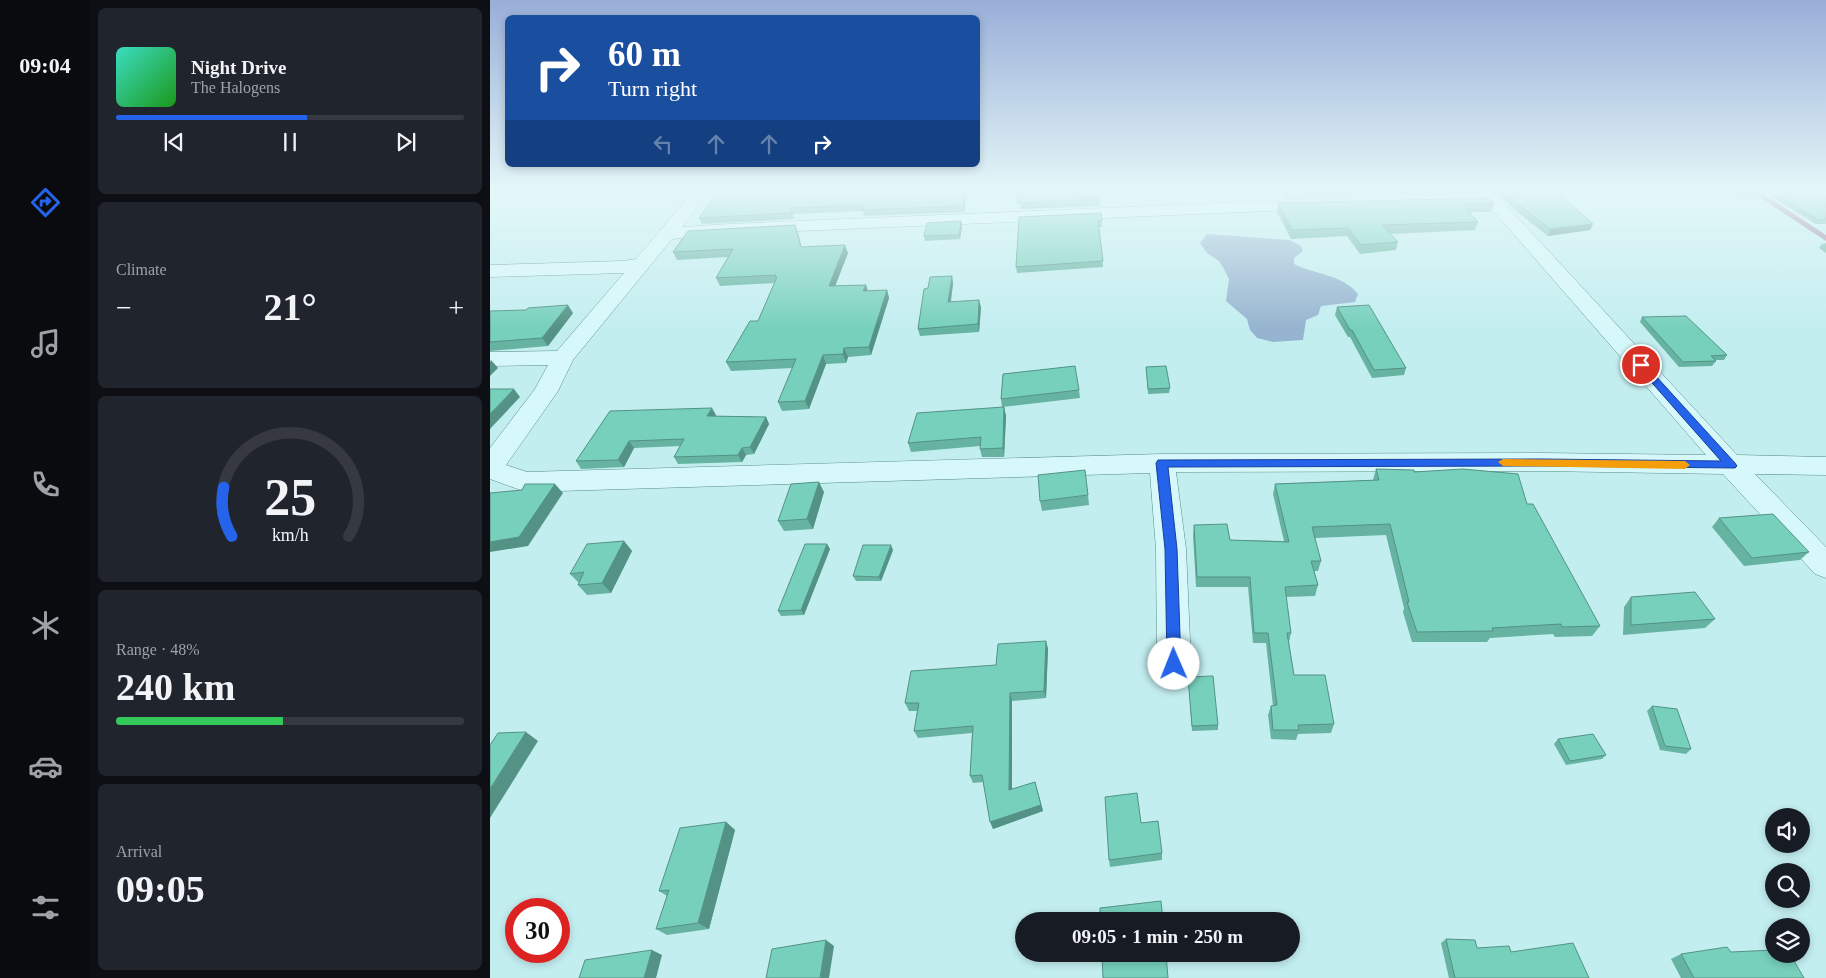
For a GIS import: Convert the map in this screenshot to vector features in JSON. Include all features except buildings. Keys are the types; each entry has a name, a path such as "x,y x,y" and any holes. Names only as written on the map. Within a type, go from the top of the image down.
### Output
{"street":[{"path":"665,238 563,358 546,391 490,468 526,482 1162,463 1542,462 1826,466"},
{"path":"1520,238 1826,566"},
{"path":"490,272 623,268 643,264"},
{"path":"490,359 563,358"},
{"path":"1162,463 1171,549 1174,664"}],"shaded area":[{"path":"1204,238 1290,240 1301,246 1303,251 1294,258 1294,264 1344,282 1358,294 1355,302 1321,306 1318,315 1306,320 1303,340 1273,342 1257,338 1250,330 1247,319 1226,301 1229,279 1219,261 1207,253 1200,243"}],"slow traffic":[{"path":"1503,462 1685,465"}],"route":[{"path":"1174,664 1171,549 1162,463 1542,462 1731,466 1641,365"}]}
